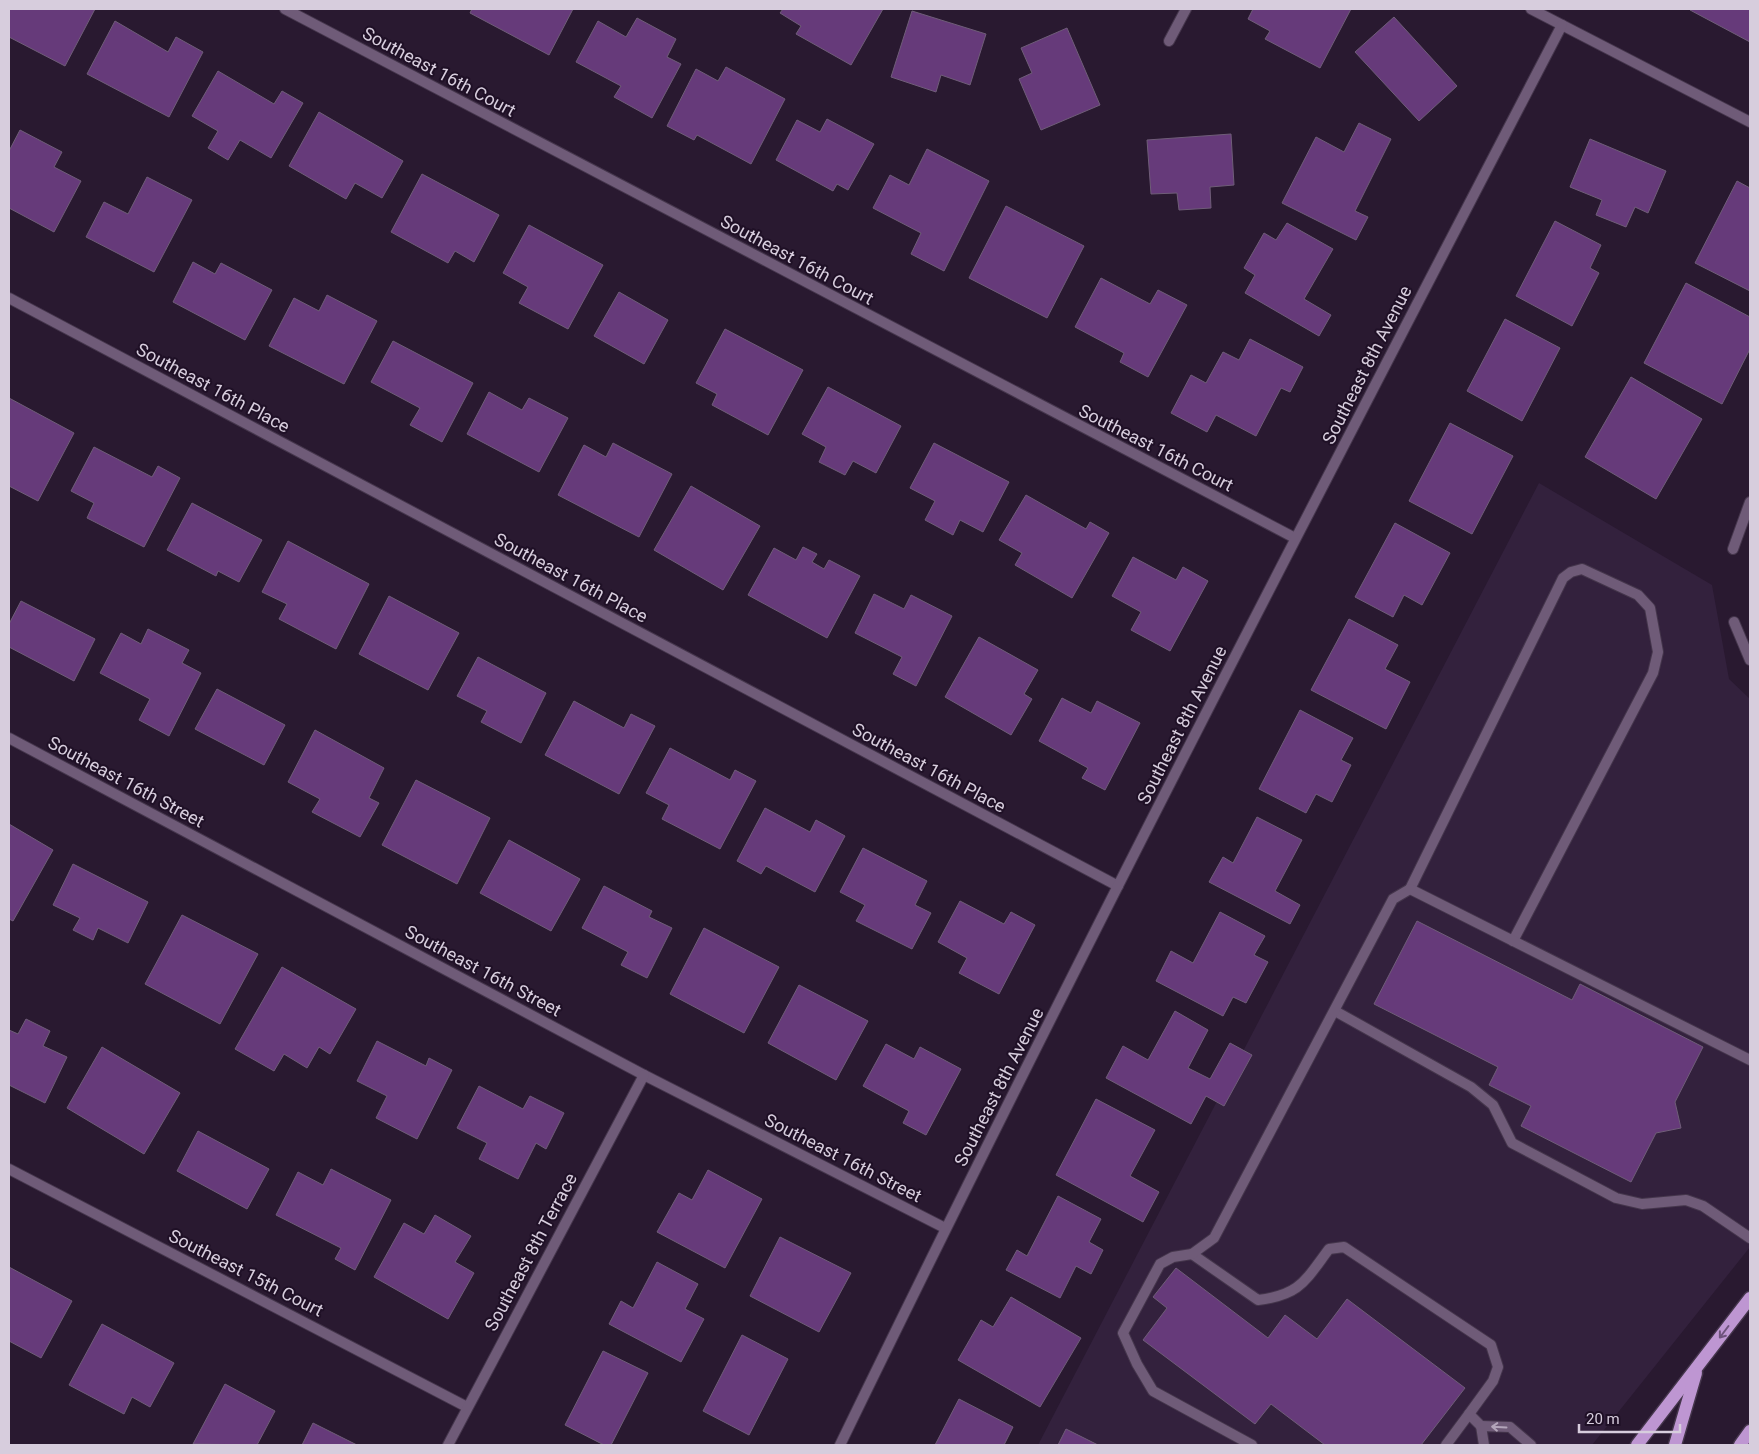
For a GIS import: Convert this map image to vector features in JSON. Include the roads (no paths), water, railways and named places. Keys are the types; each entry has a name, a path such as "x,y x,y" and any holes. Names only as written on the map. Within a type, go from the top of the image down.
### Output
{"main road":[{"path":"1637,1445 1750,1298"},
{"path":"1675,1445 1698,1366"},
{"path":"1740,1445 1750,1431"}],"street":[{"name":"Southeast 16th Court","path":"285,9 1295,538"},
{"path":"1169,41 1186,9"},
{"path":"1531,9 1750,122"},
{"name":"Southeast 8th Avenue","path":"840,1445 945,1228 1118,886 1295,538 1562,25"},
{"name":"Southeast 16th Place","path":"9,298 1118,886"},
{"path":"1733,549 1750,502"},
{"path":"1252,1445 1153,1391 1137,1364 1123,1333 1160,1264 1173,1258 1192,1254 1214,1238 1393,899 1410,889 1563,578 1571,572 1582,569 1638,595 1650,608 1658,652 1653,673 1513,941"},
{"path":"1734,622 1750,660"},
{"name":"Southeast 16th Street","path":"9,738 644,1075 945,1228"},
{"path":"1410,889 1750,1060"},
{"path":"1334,1011 1471,1087 1494,1105 1512,1143 1616,1198 1642,1204 1686,1200 1703,1206 1750,1238"},
{"name":"Southeast 8th Terrace","path":"448,1445 644,1075"},
{"name":"Southeast 15th Court","path":"9,1169 467,1407"},
{"path":"1192,1254 1258,1300 1278,1298 1301,1286 1329,1249 1344,1247 1491,1345 1498,1367 1493,1381 1446,1445"},
{"path":"1468,1414 1481,1426 1484,1445"},
{"path":"1481,1426 1510,1427 1531,1445"}]}
